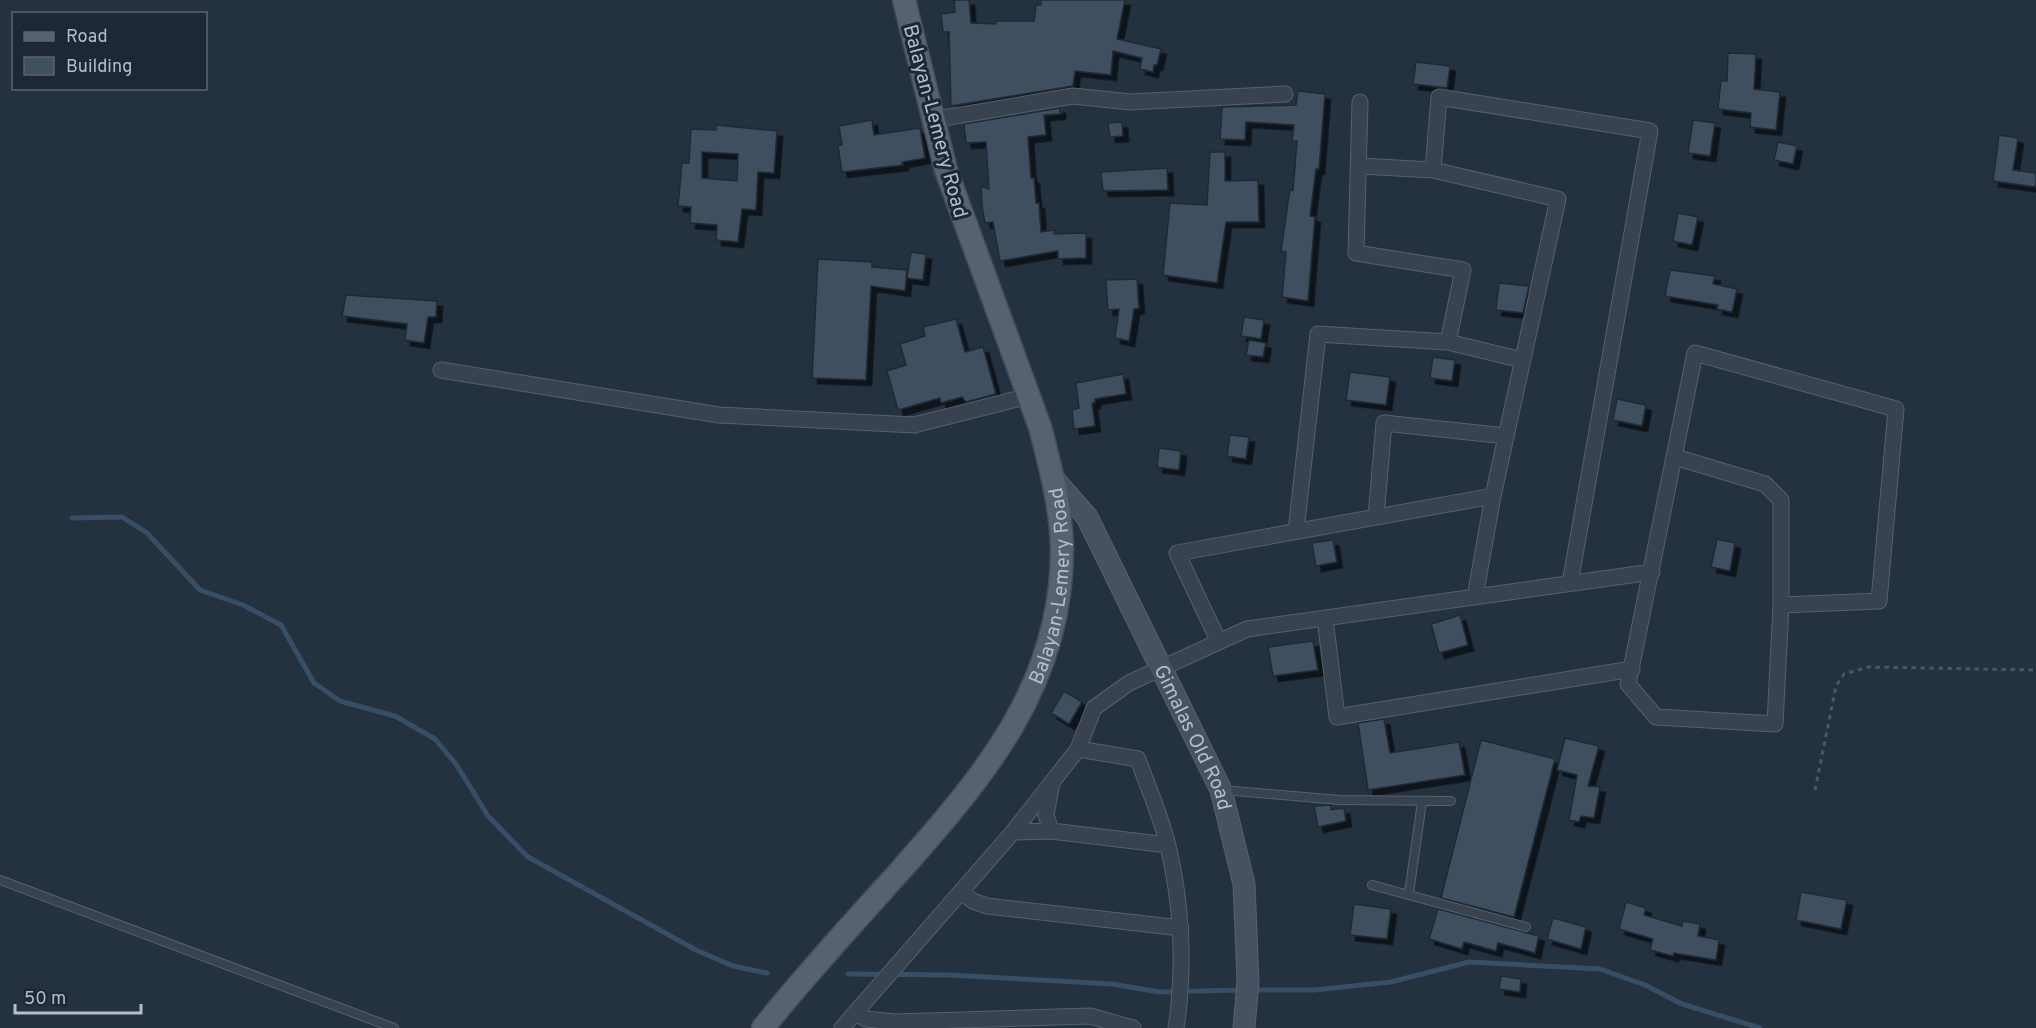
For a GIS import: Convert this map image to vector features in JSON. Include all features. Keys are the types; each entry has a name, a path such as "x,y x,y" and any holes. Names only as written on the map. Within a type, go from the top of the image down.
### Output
{"main road":[{"name":"Balayan-Lemery Road","path":"763,1028 977,782 1005,742 1023,710 1044,656 1056,605 1062,547 1052,477 1040,427 965,227 932,120 904,0"}],"street":[{"path":"932,120 1073,96 1130,102 1285,94"},
{"path":"1433,170 1439,97 1650,130 1570,583"},
{"path":"1360,102 1356,253 1463,270 1448,342"},
{"path":"1360,166 1433,170 1558,199 1493,496 1475,597"},
{"path":"1296,531 1318,334 1448,342 1522,360"},
{"path":"1675,457 1765,484 1781,500 1780,605 1775,724 1656,717 1628,684 1695,353 1896,408 1879,602 1780,605"},
{"path":"441,370 720,414 914,425 1029,396"},
{"path":"1376,517 1384,423 1506,436"},
{"name":"Gimalas Old Road","path":"1052,477 1087,517 1221,790 1244,884 1248,981 1245,1018"},
{"path":"1219,642 1178,553 1493,496"},
{"path":"842,1028 1013,832 1052,783 1078,749 1094,708 1129,683 1247,629 1652,572"},
{"path":"1325,618 1337,717 1632,669"},
{"path":"1078,749 1138,759 1168,845 1181,928 1179,1007 1176,1028"},
{"path":"1051,831 1046,815 1052,783"},
{"path":"1013,832 1051,831 1168,845"},
{"path":"961,892 973,901 987,906 1181,928"},
{"path":"855,1013 866,1019 894,1022 1090,1016 1133,1028"}],"lane":[{"path":"1221,790 1340,800 1451,801"},
{"path":"1409,893 1422,802"},
{"path":"0,880 394,1028"},
{"path":"1372,885 1409,893 1527,927"}],"path":[{"path":"1815,790 1836,686 1844,674 1868,667 2036,670"}],"building":[{"path":"954,0 969,0 971,23 996,24 996,21 1034,21 1036,5 1041,5 1041,0 1125,0 1117,39 1161,49 1157,65 1154,65 1153,72 1140,69 1142,58 1113,51 1111,75 1075,71 1073,86 951,106 949,32 943,32 941,14 955,12"},
{"path":"1728,53 1756,54 1754,89 1780,92 1776,130 1750,127 1751,113 1718,109 1721,81 1727,81"},
{"path":"1416,62 1450,66 1447,88 1413,84"},
{"path":"1298,91 1325,94 1319,169 1316,169 1310,216 1315,217 1308,301 1282,297 1286,252 1281,251 1290,189 1293,190 1297,141 1292,141 1294,125 1246,122 1245,140 1220,139 1222,107 1296,105"},
{"path":"1060,108 1060,114 1044,115 1046,135 1028,137 1031,178 1034,178 1036,203 1039,203 1041,232 1054,230 1054,234 1086,233 1086,258 1058,259 1058,251 1000,261 993,222 985,223 982,206 981,186 989,189 986,142 966,143 964,124"},
{"path":"872,120 874,135 920,128 925,158 902,162 903,165 842,172 838,146 842,145 839,126"},
{"path":"1693,120 1715,123 1710,156 1688,153"},
{"path":"1122,122 1123,136 1110,137 1108,123"},
{"path":"716,125 777,131 774,173 758,172 756,210 742,209 738,242 716,240 717,225 690,223 691,207 678,206 682,163 689,163 691,129 716,130","holes":["702,152 738,154 737,181 702,178"]},
{"path":"1999,135 2018,138 2013,170 2036,173 2036,187 1993,181"},
{"path":"1778,142 1797,146 1793,164 1774,160"},
{"path":"1210,152 1225,152 1225,181 1258,180 1259,222 1226,222 1217,283 1163,275 1170,203 1207,205"},
{"path":"1167,168 1168,190 1103,191 1101,172"},
{"path":"1678,213 1698,217 1692,245 1673,241"},
{"path":"911,252 926,254 923,280 907,278"},
{"path":"818,259 872,262 872,267 907,270 905,291 871,286 866,380 812,378"},
{"path":"1670,270 1715,276 1713,284 1737,289 1732,312 1717,309 1718,305 1665,296"},
{"path":"1137,279 1139,308 1134,309 1129,341 1115,338 1119,309 1108,310 1106,280"},
{"path":"1499,283 1529,286 1523,313 1496,310"},
{"path":"346,295 437,301 436,317 428,317 424,343 405,340 407,324 342,316"},
{"path":"1244,317 1264,320 1261,339 1241,336"},
{"path":"956,319 965,352 983,347 996,394 966,402 962,397 941,403 940,398 898,410 887,371 906,365 900,344 925,336 923,327"},
{"path":"1249,340 1266,343 1263,357 1246,355"},
{"path":"1433,357 1455,360 1452,381 1430,378"},
{"path":"1350,372 1390,377 1386,405 1346,400"},
{"path":"1123,374 1126,394 1095,399 1095,403 1092,403 1095,426 1074,429 1072,410 1079,408 1076,383"},
{"path":"1617,399 1646,405 1642,426 1613,420"},
{"path":"1230,435 1249,437 1246,459 1227,456"},
{"path":"1159,448 1181,451 1179,470 1157,467"},
{"path":"1717,539 1735,543 1730,571 1711,567"},
{"path":"1333,540 1337,562 1316,566 1312,543"},
{"path":"1460,615 1468,645 1439,653 1431,624"},
{"path":"1313,641 1318,670 1273,676 1268,647"},
{"path":"1064,691 1082,702 1069,724 1051,713"},
{"path":"1384,719 1390,753 1459,742 1465,775 1368,790 1358,723"},
{"path":"1565,738 1599,746 1588,786 1600,787 1594,818 1581,816 1579,822 1569,820 1577,775 1557,770"},
{"path":"1481,740 1555,759 1514,917 1441,898"},
{"path":"1331,805 1331,810 1344,808 1346,821 1318,827 1314,806"},
{"path":"1801,892 1847,900 1841,929 1796,920"},
{"path":"1626,902 1646,908 1644,915 1682,926 1683,921 1700,924 1698,936 1719,940 1716,960 1674,953 1673,956 1650,950 1653,939 1619,929"},
{"path":"1354,904 1391,909 1387,939 1350,935"},
{"path":"1438,909 1539,936 1535,953 1498,943 1496,951 1464,942 1462,949 1429,939"},
{"path":"1553,918 1586,927 1581,949 1547,939"},
{"path":"1501,976 1521,979 1520,992 1499,989"}],"waterway":[{"path":"72,518 122,517 147,533 200,590 243,605 281,625 314,683 340,701 395,716 435,739 456,764 488,816 528,857 696,950 733,966 767,973"},
{"path":"1251,990 1314,990 1391,982 1469,962 1600,969 1645,985 1682,1004 1760,1028"},
{"path":"848,974 949,975 1112,984 1159,992 1242,990"}]}
